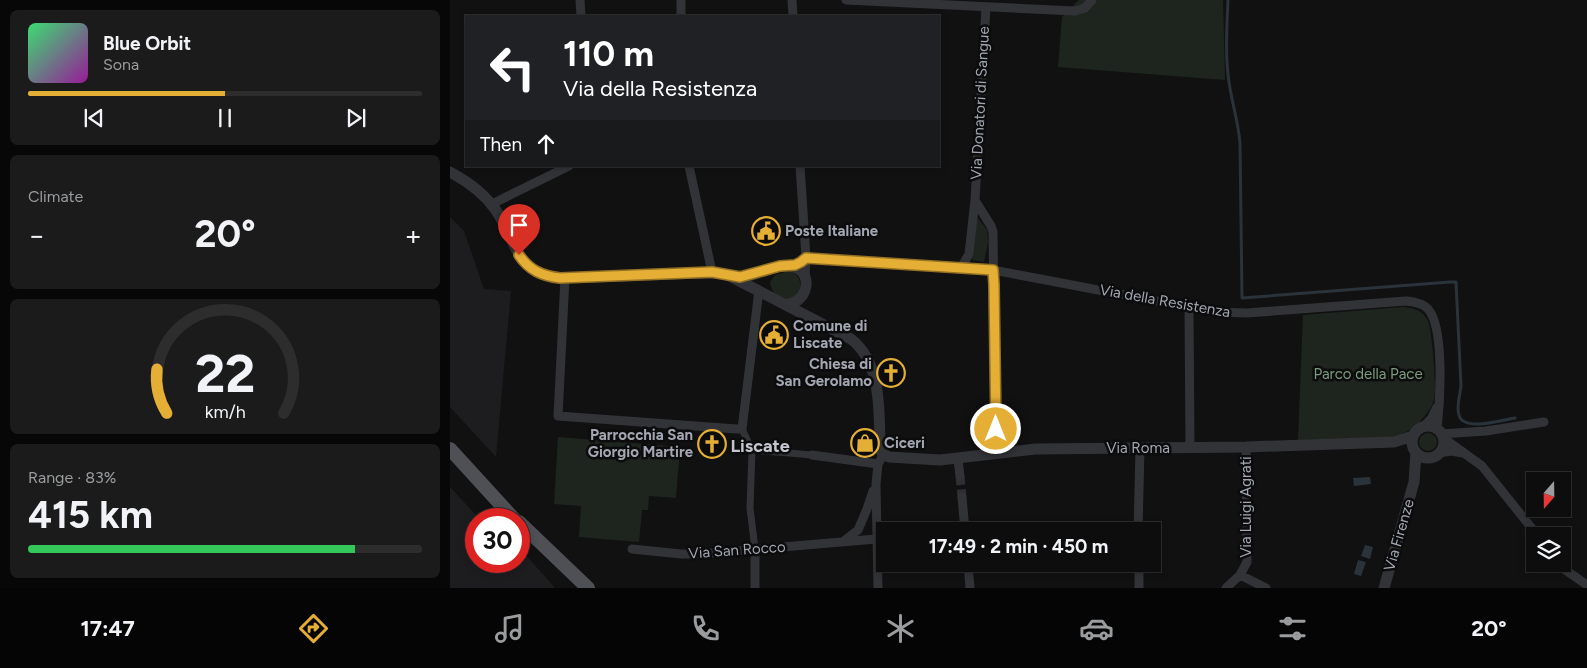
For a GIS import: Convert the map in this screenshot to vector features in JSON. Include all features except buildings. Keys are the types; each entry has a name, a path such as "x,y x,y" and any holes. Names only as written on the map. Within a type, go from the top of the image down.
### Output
{"main road":[{"path":"450,449 505,508"},
{"path":"530,533 588,588"},
{"path":"530,535 578,588"}],"street":[{"path":"580,0 581,15"},
{"path":"681,0 681,15"},
{"path":"792,0 793,15"},
{"path":"846,0 1075,11 1088,7 1092,0"},
{"name":"Via Donatori di Sangue","path":"961,268 970,254 986,7"},
{"path":"492,204 567,167"},
{"path":"689,167 712,272"},
{"path":"800,167 806,258 805,301 810,318"},
{"path":"450,172 480,191 492,204 502,219 519,255 527,266 544,275 565,278 712,272 744,277 799,263 806,258"},
{"name":"Via Donatori di Sangue","path":"975,200 992,229 996,454"},
{"name":"Via della Resistenza","path":"806,258 993,270 1214,312 1236,313 1406,302 1419,304 1428,309 1433,318 1438,344 1440,393 1438,404"},
{"path":"789,266 801,270 805,276"},
{"path":"755,588 755,549 750,508 752,450 742,429 759,290 762,280 770,271"},
{"path":"770,271 766,282 767,289 772,297"},
{"path":"730,276 852,339 861,348 870,363 876,378 881,459 876,484 858,530 843,542"},
{"path":"565,278 558,416 742,429"},
{"path":"784,304 797,302 805,289"},
{"path":"1189,308 1190,448"},
{"path":"1438,404 1431,419 1413,436 1412,442 1415,450 1424,457 1451,451 1466,454"},
{"path":"1434,455 1443,445 1440,434 1438,404"},
{"path":"1440,434 1486,431 1544,422"},
{"path":"1423,427 1428,426 1482,466 1531,527"},
{"name":"Via Roma","path":"881,459 892,457 926,460 958,459 1018,450 1054,448 1140,449 1394,442 1413,436"},
{"name":"Via Roma","path":"1394,442 1415,450"},
{"name":"Via Luigi Agrati","path":"1226,588 1240,576 1246,566 1246,447"},
{"path":"1138,522 1140,449"},
{"path":"752,450 881,459"},
{"name":"Via Firenze","path":"1384,588 1414,482 1415,450"},
{"name":"Via Firenze","path":"1414,482 1434,455"},
{"path":"958,459 960,476"},
{"path":"876,484 876,522"},
{"path":"962,497 964,522"},
{"name":"Via San Rocco","path":"632,549 688,554 876,539"},
{"path":"877,572 878,588"},
{"path":"969,572 970,588"},
{"path":"1139,572 1139,588"},
{"path":"1568,572 1587,586"},
{"path":"1240,576 1266,588"}],"shaded area":[{"path":"450,217 464,231 484,289 511,291 496,457 450,407"},
{"path":"1370,477 1371,484 1354,486 1353,478"},
{"path":"450,487 469,508 465,508 465,573 530,573 530,560 555,588 450,588"},
{"path":"1365,545 1373,547 1370,559 1361,556"},
{"path":"1358,560 1366,562 1361,576 1354,574"}],"green space":[{"path":"1079,0 1223,0 1225,80 1058,67 1062,17"},
{"path":"977,217 987,230 988,242 984,262 972,260"},
{"path":"789,271 795,274 800,284 797,294 786,298 775,294 770,282 775,275"},
{"name":"Parco della Pace","path":"1403,307 1421,312 1426,317 1430,326 1435,394 1427,413 1412,429 1396,436 1298,440 1303,315"},
{"path":"1428,433 1434,436 1437,442 1434,448 1428,451 1422,448 1419,442 1422,436"},
{"path":"558,437 680,447 676,498 649,496 648,510 642,510 639,542 579,537 581,506 554,504"}],"waterway":[{"path":"1228,0 1227,65 1240,143 1242,298 1456,282 1461,386 1458,404 1459,415 1462,420 1475,424 1515,418"}],"tunnel":[{"path":"960,476 962,497"}],"place":[{"name":"Poste Italiane","path":"766,231"},
{"name":"Comune di Liscate","path":"774,335"},
{"name":"Chiesa di San Gerolamo","path":"891,373"},
{"name":"Ciceri","path":"865,443"},
{"name":"Parrocchia San Giorgio Martire","path":"712,444"}],"district":[{"name":"Liscate","path":"760,446"}],"route":[{"path":"519,255 527,266 536,272 560,278 712,272 740,277 780,266 795,265 806,258 993,270 996,429"}]}
